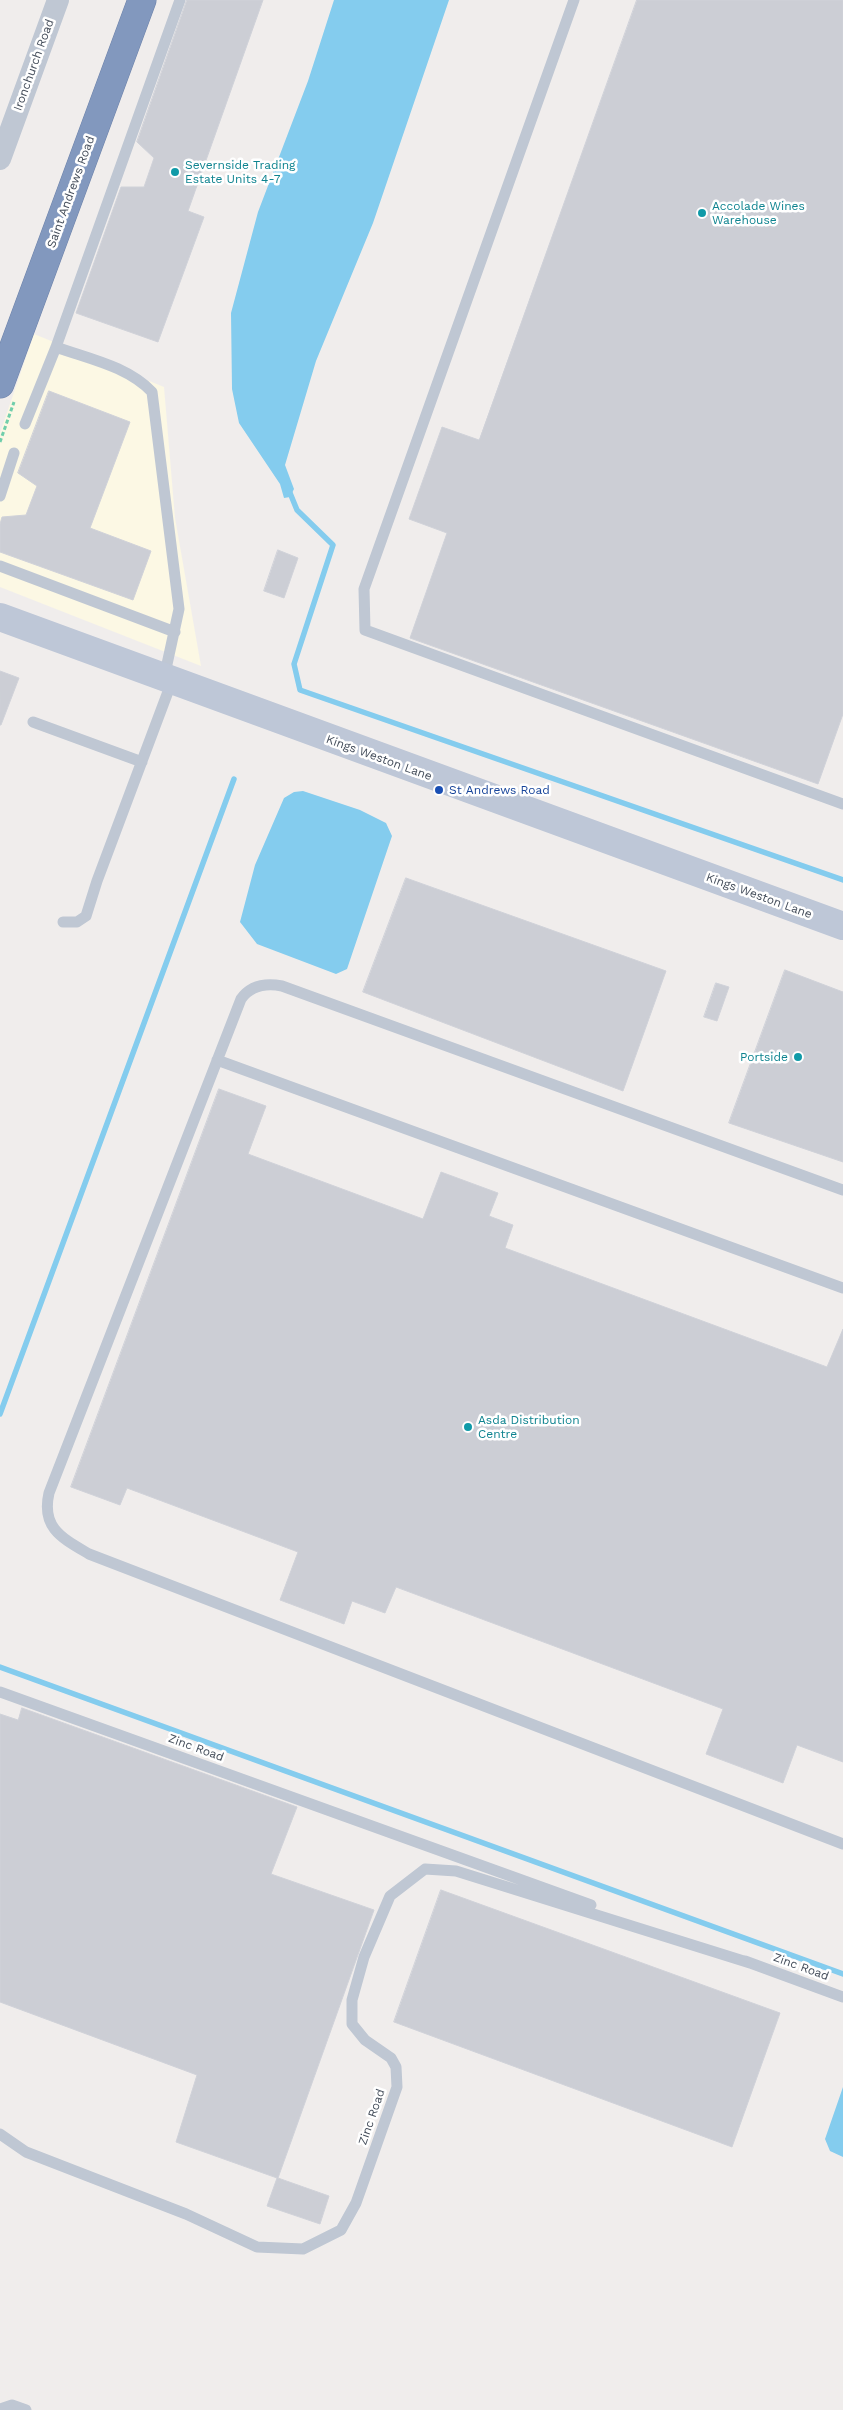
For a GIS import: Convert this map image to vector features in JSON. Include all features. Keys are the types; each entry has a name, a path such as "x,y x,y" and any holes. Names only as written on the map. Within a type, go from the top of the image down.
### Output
{"highway":[{"name":"Saint Andrews Road","path":"0,384 142,0"}],"street":[{"name":"Ironchurch Road","path":"0,159 58,0"},
{"name":"Kings Weston Lane","path":"0,617 843,926"}],"lane":[{"path":"25,424 56,348 180,0"},
{"path":"574,0 364,589 365,630 843,804"},
{"path":"56,348 117,368 140,380 152,392 179,609 168,679 142,762 97,881 86,916 77,922 63,922"},
{"path":"0,496 14,454"},
{"path":"0,566 175,632"},
{"path":"34,722 142,762"},
{"path":"843,1190 282,986 264,984 246,992 241,998 49,1493 46,1507 47,1517 53,1528 61,1536 89,1554 843,1844"},
{"path":"217,1060 843,1288"},
{"name":"Zinc Road","path":"0,1692 843,1997"},
{"name":"Zinc Road","path":"0,2134 26,2152 186,2214 257,2247 303,2248 341,2230 356,2204 397,2087 396,2067 391,2058 365,2040 352,2024 352,2000 364,1957 390,1896 425,1869 456,1871 750,1963"},
{"path":"0,2409 12,2405 26,2410"}],"shaded area":[{"path":"34,334 164,387 175,518 201,666 0,587 0,433"}],"water":[{"path":"334,0 449,0 373,223 316,361 285,465 294,489 290,497 284,498 280,484 239,423 232,389 231,313 258,212 308,81"},
{"path":"303,791 360,810 386,823 392,836 347,969 336,974 257,944 240,922 255,865 284,798 294,792"},
{"path":"843,2087 843,2157 830,2151 825,2139"}],"building":[{"name":"Severnside Trading Estate Units 4-7","path":"187,0 263,0 188,211 204,217 158,342 76,313 121,187 144,187 154,158 137,142"},
{"name":"Accolade Wines Warehouse","path":"637,0 843,0 843,714 818,784 410,638 447,533 409,519 442,427 479,440"},
{"path":"49,391 130,422 90,528 151,551 133,600 0,552 0,524 2,517 26,515 37,486 18,473"},
{"path":"278,550 298,558 284,598 264,591"},
{"path":"0,671 19,678 1,725 0,725"},
{"path":"406,878 666,971 623,1091 363,992"},
{"name":"Portside","path":"785,970 843,992 843,1162 729,1123"},
{"path":"716,983 729,987 717,1021 704,1017"},
{"name":"Asda Distribution Centre","path":"219,1089 266,1106 248,1154 423,1219 441,1172 498,1193 489,1216 513,1225 505,1248 827,1367 843,1329 843,1762 797,1745 783,1783 706,1754 723,1709 396,1587 385,1613 352,1601 344,1624 280,1600 298,1552 127,1488 120,1505 71,1487"},
{"path":"22,1708 297,1807 271,1874 374,1910 278,2178 329,2196 320,2224 267,2206 277,2178 176,2142 197,2075 0,2002 0,1714 18,1720"},
{"path":"441,1890 780,2013 732,2147 394,2022"}],"waterway":[{"path":"288,488 297,510 333,545 294,664 300,690 843,880"},
{"path":"0,1414 234,779"},
{"path":"0,1667 843,1974"}],"place":[{"name":"Severnside Trading Estate Units 4-7","path":"175,172"},
{"name":"Accolade Wines Warehouse","path":"702,213"},
{"name":"St Andrews Road","path":"439,790"},
{"name":"Portside","path":"798,1057"},
{"name":"Asda Distribution Centre","path":"468,1427"}]}
